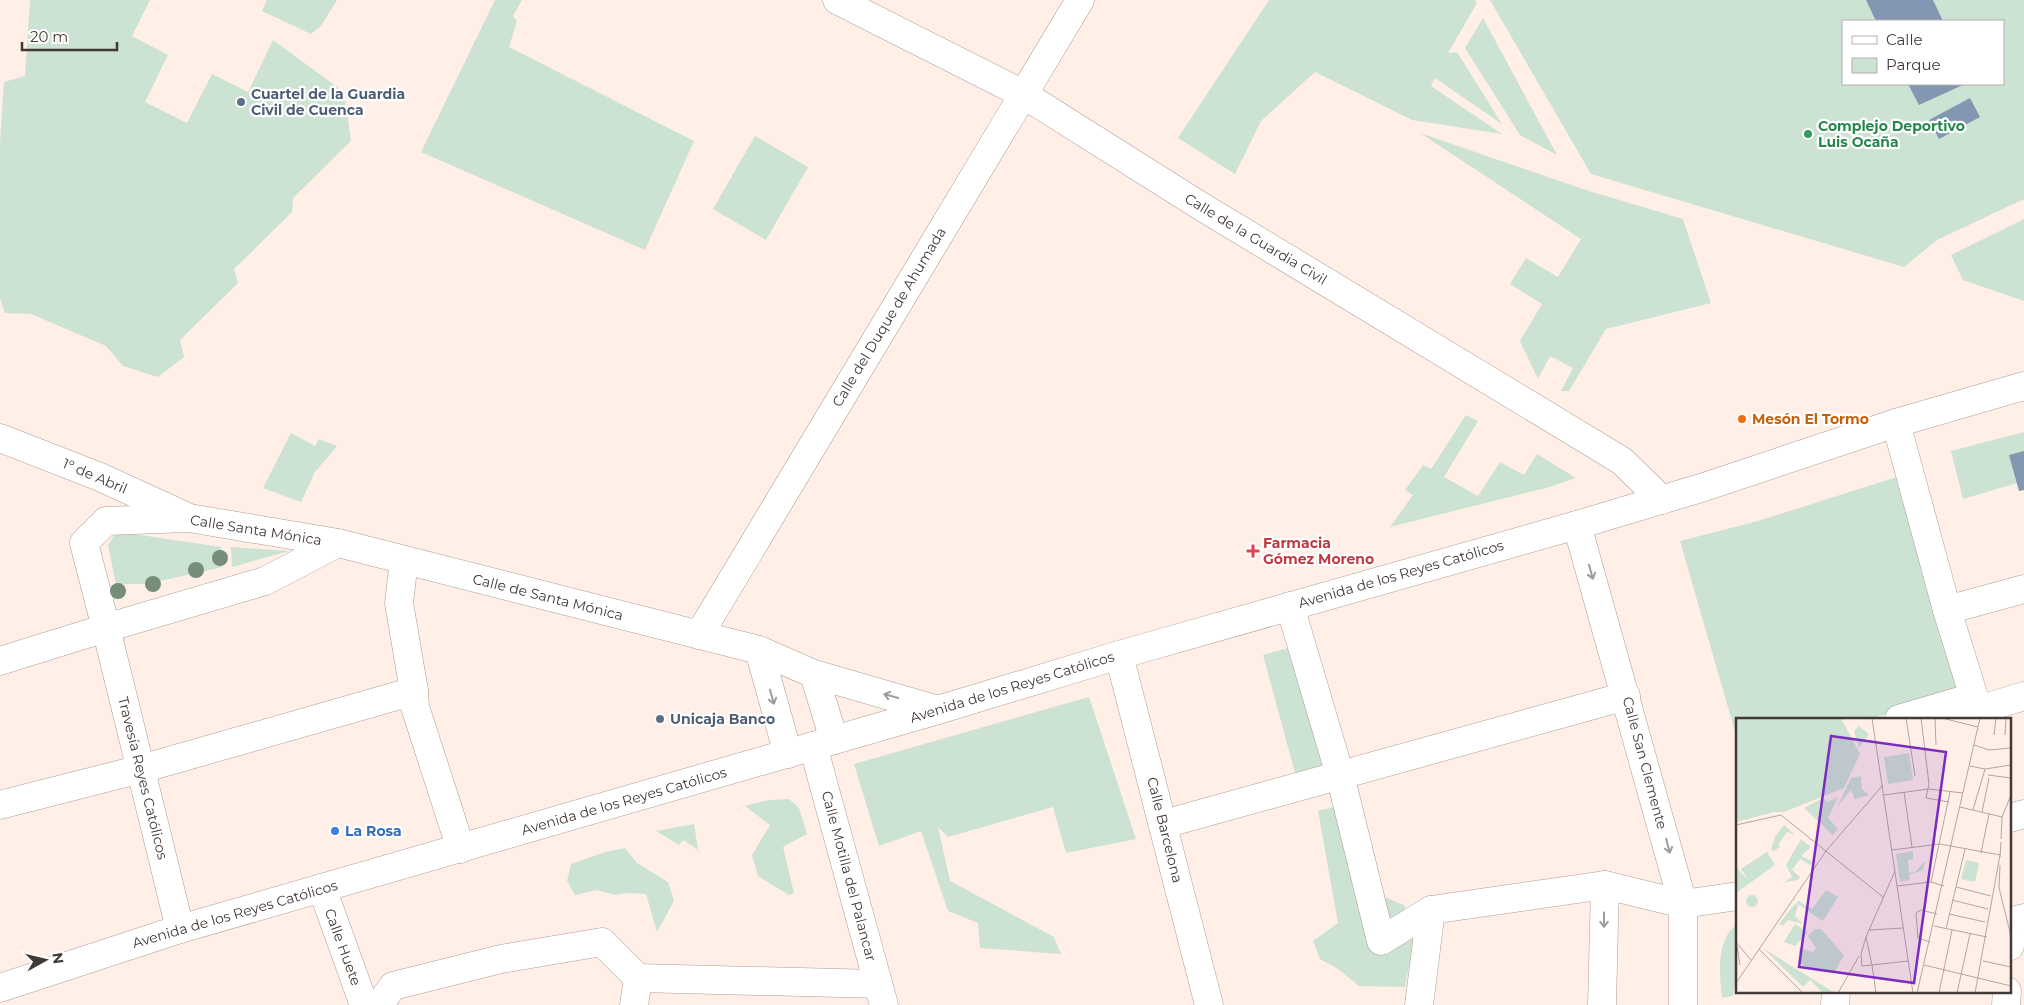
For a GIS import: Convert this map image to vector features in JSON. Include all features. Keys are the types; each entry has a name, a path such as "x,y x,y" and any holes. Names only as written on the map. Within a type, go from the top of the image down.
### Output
{"street":[{"name":"Calle de la Guardia Civil","path":"837,0 1023,94 1199,205 1622,461 1662,500"},
{"name":"Calle del Duque de Ahumada","path":"699,635 1080,0"},
{"name":"Avenida de los Reyes Católicos","path":"0,988 180,929 788,754 1119,655 1662,500 1896,423 2024,386"},
{"path":"1896,423 1947,610 1974,697 1902,718"},
{"name":"1º de Abril","path":"0,438 100,477 189,518"},
{"name":"Calle Santa Mónica","path":"106,628 84,543 106,521 189,518 338,543"},
{"name":"Calle San Clemente","path":"1577,525 1683,904 1683,1005"},
{"name":"Calle de Santa Mónica","path":"338,543 759,650"},
{"name":"Calle Santa Mónica","path":"0,661 265,581 338,543"},
{"path":"404,560 400,603 415,707 461,849"},
{"path":"1947,610 2024,589"},
{"path":"1290,606 1340,775 1381,941 1431,910 1605,885 1683,904 1736,896"},
{"name":"Travesía Reyes Católicos","path":"106,628 180,929"},
{"path":"759,650 814,674 938,710"},
{"path":"759,650 788,754"},
{"name":"Calle Barcelona","path":"1119,655 1209,1005"},
{"name":"Calle Motilla del Palancar","path":"814,674 824,743 881,994"},
{"path":"0,804 140,769 414,690"},
{"path":"1164,824 1626,696"},
{"path":"1952,718 2024,696"},
{"path":"1602,1005 1605,885"},
{"name":"Calle Huete","path":"322,888 364,1005"},
{"path":"1419,1005 1431,910"},
{"path":"379,1005 393,986 501,959 602,942 638,978 881,994"},
{"path":"634,1005 638,978"},
{"path":"1835,1005 1836,992"},
{"path":"2006,1005 2007,992"}],"green space":[{"path":"30,0 150,0 132,36 168,55 145,102 187,123 212,74 248,92 273,40 344,92 351,141 293,198 292,212 234,269 238,283 180,340 184,357 158,377 123,366 106,346 31,314 5,313 0,299 0,143 4,82 25,76"},
{"path":"267,0 337,0 321,26 311,34 262,11"},
{"path":"495,0 522,0 513,16 517,21 509,47 694,141 645,250 421,152"},
{"path":"1269,0 1475,0 1477,3 1448,53 1457,52 1502,124 1435,78 1431,86 1502,134 1412,120 1315,72 1261,121 1235,174 1178,138"},
{"name":"Complejo Deportivo Luis Ocaña","path":"1490,0 2024,0 2024,199 1937,240 1904,267 1591,174"},
{"path":"1483,18 1557,155 1520,135 1465,48"},
{"path":"1420,133 1586,190 1683,219 1711,303 1606,329 1569,391 1561,391 1573,368 1550,356 1538,379 1520,341 1542,304 1510,284 1526,258 1558,277 1581,239"},
{"path":"755,136 808,167 766,240 713,209"},
{"path":"2024,219 2024,301 1963,280 1951,255"},
{"path":"1466,415 1478,421 1444,477 1478,496 1500,462 1524,475 1537,454 1576,478 1546,488 1390,527 1413,495 1405,490 1423,465 1431,469"},
{"path":"2024,432 2024,481 1963,499 1951,451"},
{"path":"291,433 315,446 319,439 337,446 315,472 301,502 263,488"},
{"path":"1900,476 1967,691 1873,718 1736,718 1736,735 1680,541 1758,521"},
{"path":"115,534 134,534 221,547 223,567 147,584 116,584 108,545"},
{"path":"231,547 289,551 232,567"},
{"path":"1292,647 1324,765 1295,773 1263,655"},
{"path":"1089,697 1136,839 1066,853 1053,807 948,837 938,827 950,881 1054,937 1061,954 980,948 978,923 948,911 921,831 879,846 854,764"},
{"path":"789,799 799,808 807,834 783,847 794,893 789,895 758,876 752,855 770,825 745,806 769,800"},
{"path":"1337,806 1360,887 1404,905 1415,936 1405,987 1359,986 1338,969 1320,959 1313,941 1338,923 1318,811"},
{"path":"694,824 699,855 697,849 683,840 679,845 656,831"},
{"path":"625,848 637,863 668,882 674,901 657,932 646,894 626,893 615,895 596,890 575,895 567,881 571,864 605,852"},
{"path":"1736,926 1736,973 1733,996 1722,998 1720,968 1722,948 1731,931"}],"water":[{"path":"1866,0 1933,0 1943,20 1876,20"},
{"path":"1909,85 1963,85 1919,105"},
{"path":"1970,98 1980,117 1939,139 1929,120"},
{"path":"2024,451 2024,490 2019,491 2009,455"}],"place":[{"name":"Cuartel de la Guardia Civil de Cuenca","path":"241,102"},
{"name":"Complejo Deportivo Luis Ocaña","path":"1808,134"},
{"name":"Mesón El Tormo","path":"1742,419"},
{"name":"Farmacia Gómez Moreno","path":"1253,551"},
{"name":"Unicaja Banco","path":"660,719"},
{"name":"La Rosa","path":"335,831"}]}
